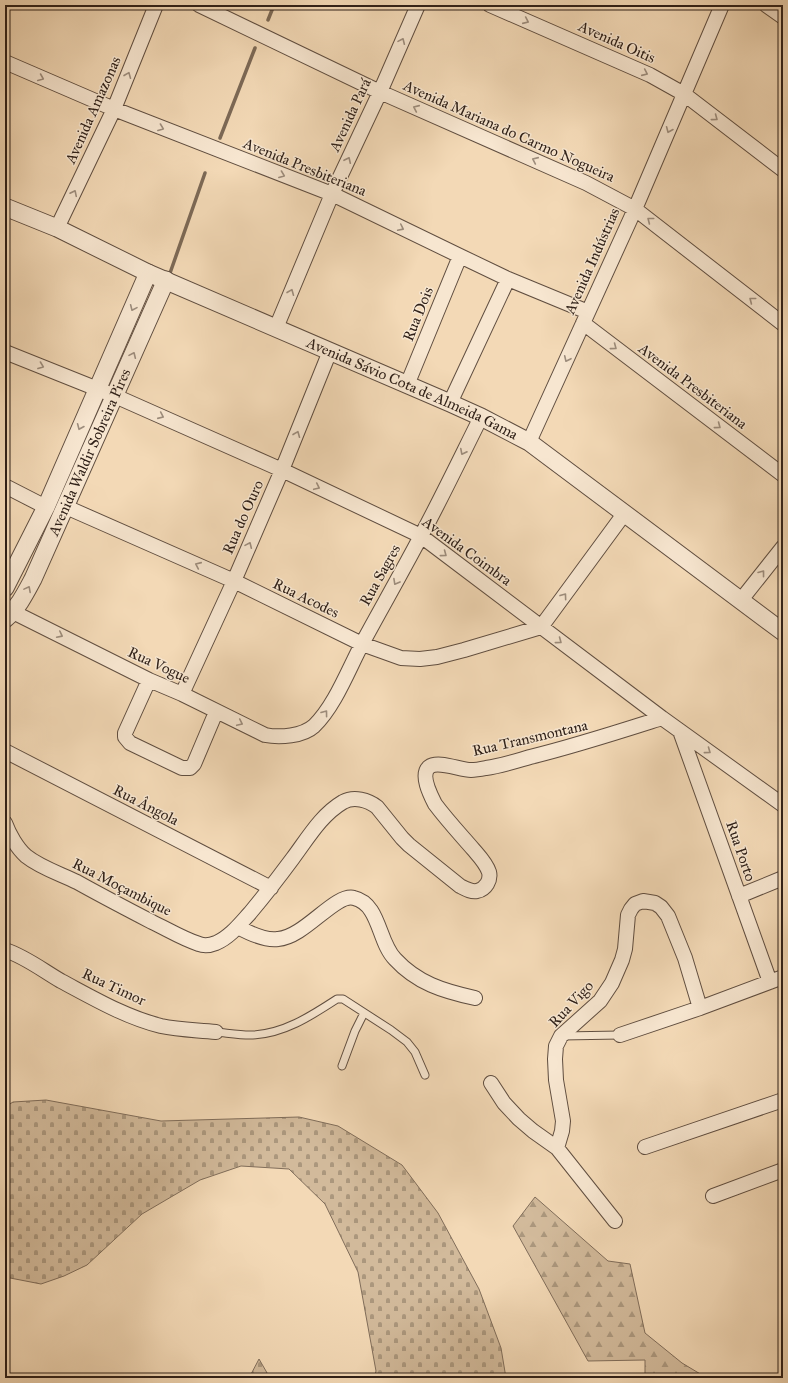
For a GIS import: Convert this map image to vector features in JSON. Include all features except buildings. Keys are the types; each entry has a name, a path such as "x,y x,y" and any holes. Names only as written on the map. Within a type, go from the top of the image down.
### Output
{"street":[{"name":"Avenida Amazonas","path":"57,228 114,110 156,5"},
{"name":"Avenida Mariana do Carmo Nogueira","path":"199,5 380,92 586,183 635,209 783,324"},
{"name":"Avenida Pará","path":"276,328 332,194 380,92 418,5"},
{"name":"Avenida Oitis","path":"490,5 650,75 684,94 783,170"},
{"name":"Avenida Indústrias","path":"529,442 635,209 722,5"},
{"path":"766,5 783,17"},
{"name":"Avenida Presbiteriana","path":"5,62 114,110 332,194 586,318 783,475"},
{"name":"Avenida Sávio Cota de Almeida Gama","path":"5,207 57,228 166,280 450,403 529,442 783,632"},
{"name":"Rua Dois","path":"407,385 460,256"},
{"name":"Avenida Waldir Sobreira Pires","path":"6,583 46,507 148,272"},
{"path":"450,403 508,279"},
{"name":"Avenida Waldir Sobreira Pires","path":"9,616 24,597 33,579 166,280"},
{"name":"Rua do Ouro","path":"182,694 234,581 282,470 330,351"},
{"name":"Avenida Coimbra","path":"5,352 97,388 282,470 421,536 662,718 783,805"},
{"name":"Rua Sagres","path":"294,735 313,727 329,708 421,536 481,418"},
{"path":"5,486 46,507"},
{"name":"Rua Acodes","path":"66,507 234,581 362,644 401,658 420,659 437,657 541,627"},
{"path":"541,627 624,514"},
{"path":"741,600 783,547"},
{"name":"Rua Vogue","path":"9,616 182,694 265,735 273,737 294,735"},
{"path":"149,680 125,732 125,737 130,743 182,768 190,768 194,764 216,712"},
{"name":"Rua Transmontana","path":"271,888 318,824 344,801 355,799 365,800 377,807 409,845 460,886 467,890 480,890 486,886 489,881 488,872 482,860 435,804 426,781 427,770 429,767 437,764 470,770 488,768 579,745 662,718"},
{"name":"Rua Porto","path":"680,731 739,896 776,980"},
{"name":"Rua Ângola","path":"5,751 271,888"},
{"name":"Rua Moçambique","path":"5,823 18,846 26,856 38,864 199,944 206,945 216,943 224,939 238,927 271,888"},
{"path":"739,896 783,878"},
{"path":"238,927 248,932 268,938 278,939 288,937 308,926 336,902 352,897 360,900 368,906 379,927 384,942 393,957 409,973 424,982 458,994 475,998"},
{"name":"Rua Vigo","path":"557,1148 563,1121 556,1080 556,1046 561,1036 600,1001 612,983 618,972 625,949 628,915 635,904 643,901 655,903 661,907 668,916 686,958 700,1008"},
{"name":"Rua Timor","path":"5,950 16,954 65,983 135,1018 162,1026 216,1032"},
{"path":"620,1035 776,980"},
{"path":"490,1083 504,1103 519,1119 557,1148 615,1221"},
{"path":"645,1147 783,1100"},
{"path":"713,1196 783,1170"}],"lane":[{"path":"216,1032 249,1035 275,1031 288,1027 340,999 348,1002 407,1042 415,1052 425,1074"},
{"path":"342,1066 355,1031 364,1013"},
{"path":"561,1036 620,1035"}],"green space":[{"path":"46,1100 161,1121 299,1117 338,1126 402,1165 438,1213 479,1289 501,1348 506,1378 374,1378 376,1371 358,1272 325,1204 289,1169 241,1166 200,1180 142,1214 87,1265 64,1276 41,1284 5,1277 5,1107 13,1102"},
{"path":"535,1197 608,1261 630,1264 645,1333 682,1363 707,1378 645,1378 645,1360 588,1361 513,1226"},
{"path":"259,1359 270,1378 249,1378"}],"waterway":[{"path":"268,20 274,5"},
{"path":"220,138 255,48"},
{"path":"169,276 205,173"}]}
